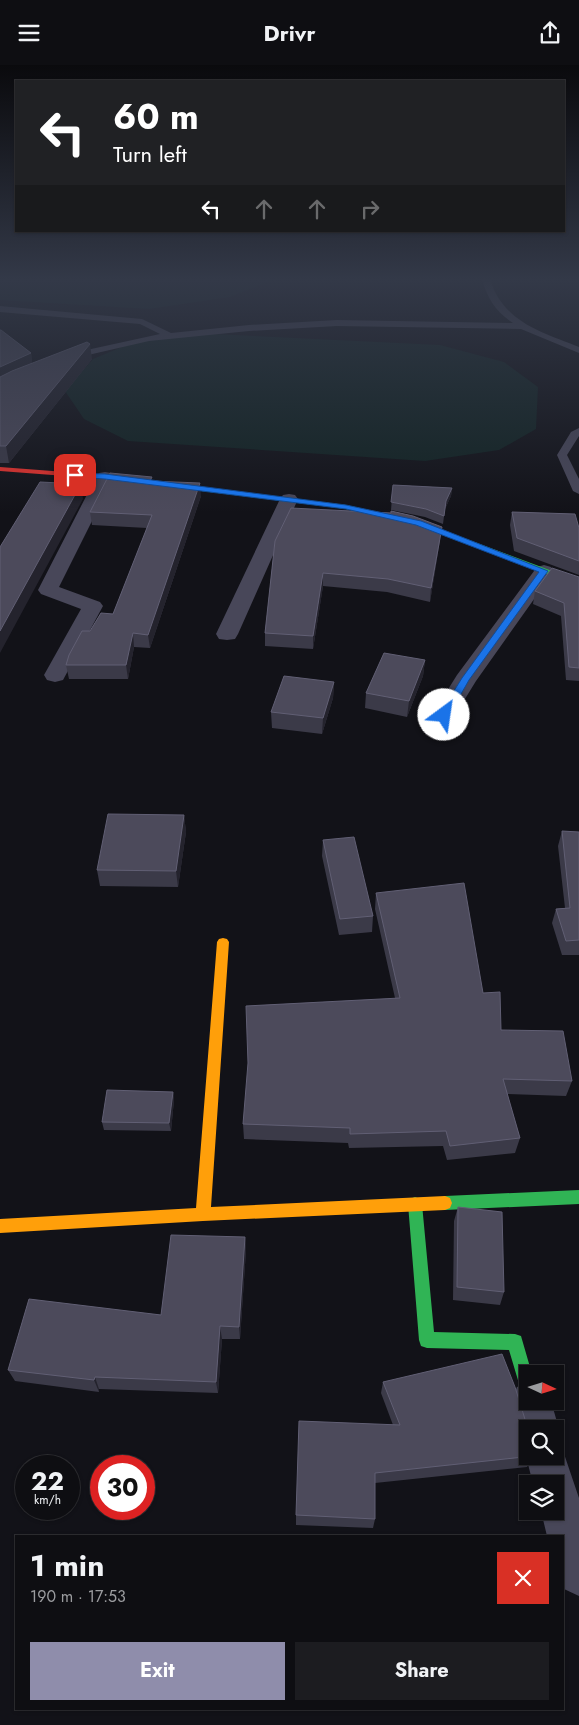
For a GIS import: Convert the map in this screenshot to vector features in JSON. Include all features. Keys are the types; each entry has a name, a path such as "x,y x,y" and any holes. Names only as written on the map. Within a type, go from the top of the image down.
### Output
{"main road":[{"path":"0,469 105,477 346,507 418,523 579,584"},
{"path":"203,1214 222,942"},
{"path":"0,1226 203,1214 579,1197"},
{"path":"415,1204 427,1340 515,1342 522,1365"}],"street":[{"path":"55,675 93,606 48,590 105,477"},
{"path":"228,633 288,499"},
{"path":"444,715 465,680 544,571"},
{"path":"564,1520 579,1575"}],"lane":[{"path":"60,363 76,356"},
{"path":"579,431 575,434 562,455 579,491"}],"shaded area":[{"path":"99,356 483,356 504,362 538,387 536,429 499,450 425,461 128,441 84,419 65,391 93,359"}],"building":[{"path":"0,356 23,356 0,367"},
{"path":"50,356 80,356 6,446 0,446 0,377"},
{"path":"110,473 152,477 150,481 200,483 148,635 133,633 126,665 66,665 69,655 82,631 90,631 101,613 113,614 152,515 90,512"},
{"path":"40,482 81,484 0,631 0,547"},
{"path":"393,485 452,488 446,501 444,516 426,509 391,502"},
{"path":"291,508 391,513 391,511 413,516 442,527 431,588 388,579 323,573 313,636 265,633 275,541"},
{"path":"512,512 575,514 579,528 579,561 517,538"},
{"path":"552,568 579,577 579,668 569,667 564,603 535,591"},
{"path":"384,653 425,660 409,701 366,693"},
{"path":"284,676 334,682 323,718 271,712"},
{"path":"108,814 184,815 176,871 97,870"},
{"path":"562,831 579,832 579,940 566,941 556,909 570,908"},
{"path":"354,837 373,916 340,919 323,840"},
{"path":"464,883 483,993 500,992 501,1030 563,1031 572,1081 503,1079 520,1138 450,1146 446,1131 350,1134 350,1128 243,1124 248,1063 246,1006 400,998 376,893"},
{"path":"107,1090 173,1092 169,1123 102,1122"},
{"path":"458,1207 502,1212 504,1292 457,1287"},
{"path":"171,1235 245,1237 239,1327 220,1326 216,1382 95,1377 94,1380 8,1370 29,1299 161,1315"},
{"path":"502,1354 519,1400 519,1410 522,1410 525,1420 519,1420 519,1458 375,1473 375,1519 296,1515 299,1421 400,1425 383,1382"}],"traffic: fast":[{"path":"185,487 346,507 418,523 579,584"},
{"path":"445,1203 579,1197"},
{"path":"415,1204 427,1340 515,1342 522,1365"}],"traffic: slow":[{"path":"0,1226 203,1214 223,942"},
{"path":"203,1214 445,1203"}],"traffic: jam":[{"path":"0,469 105,477 185,487"}],"route":[{"path":"75,475 105,477 346,507 418,523 544,571 465,680 444,715"}]}
